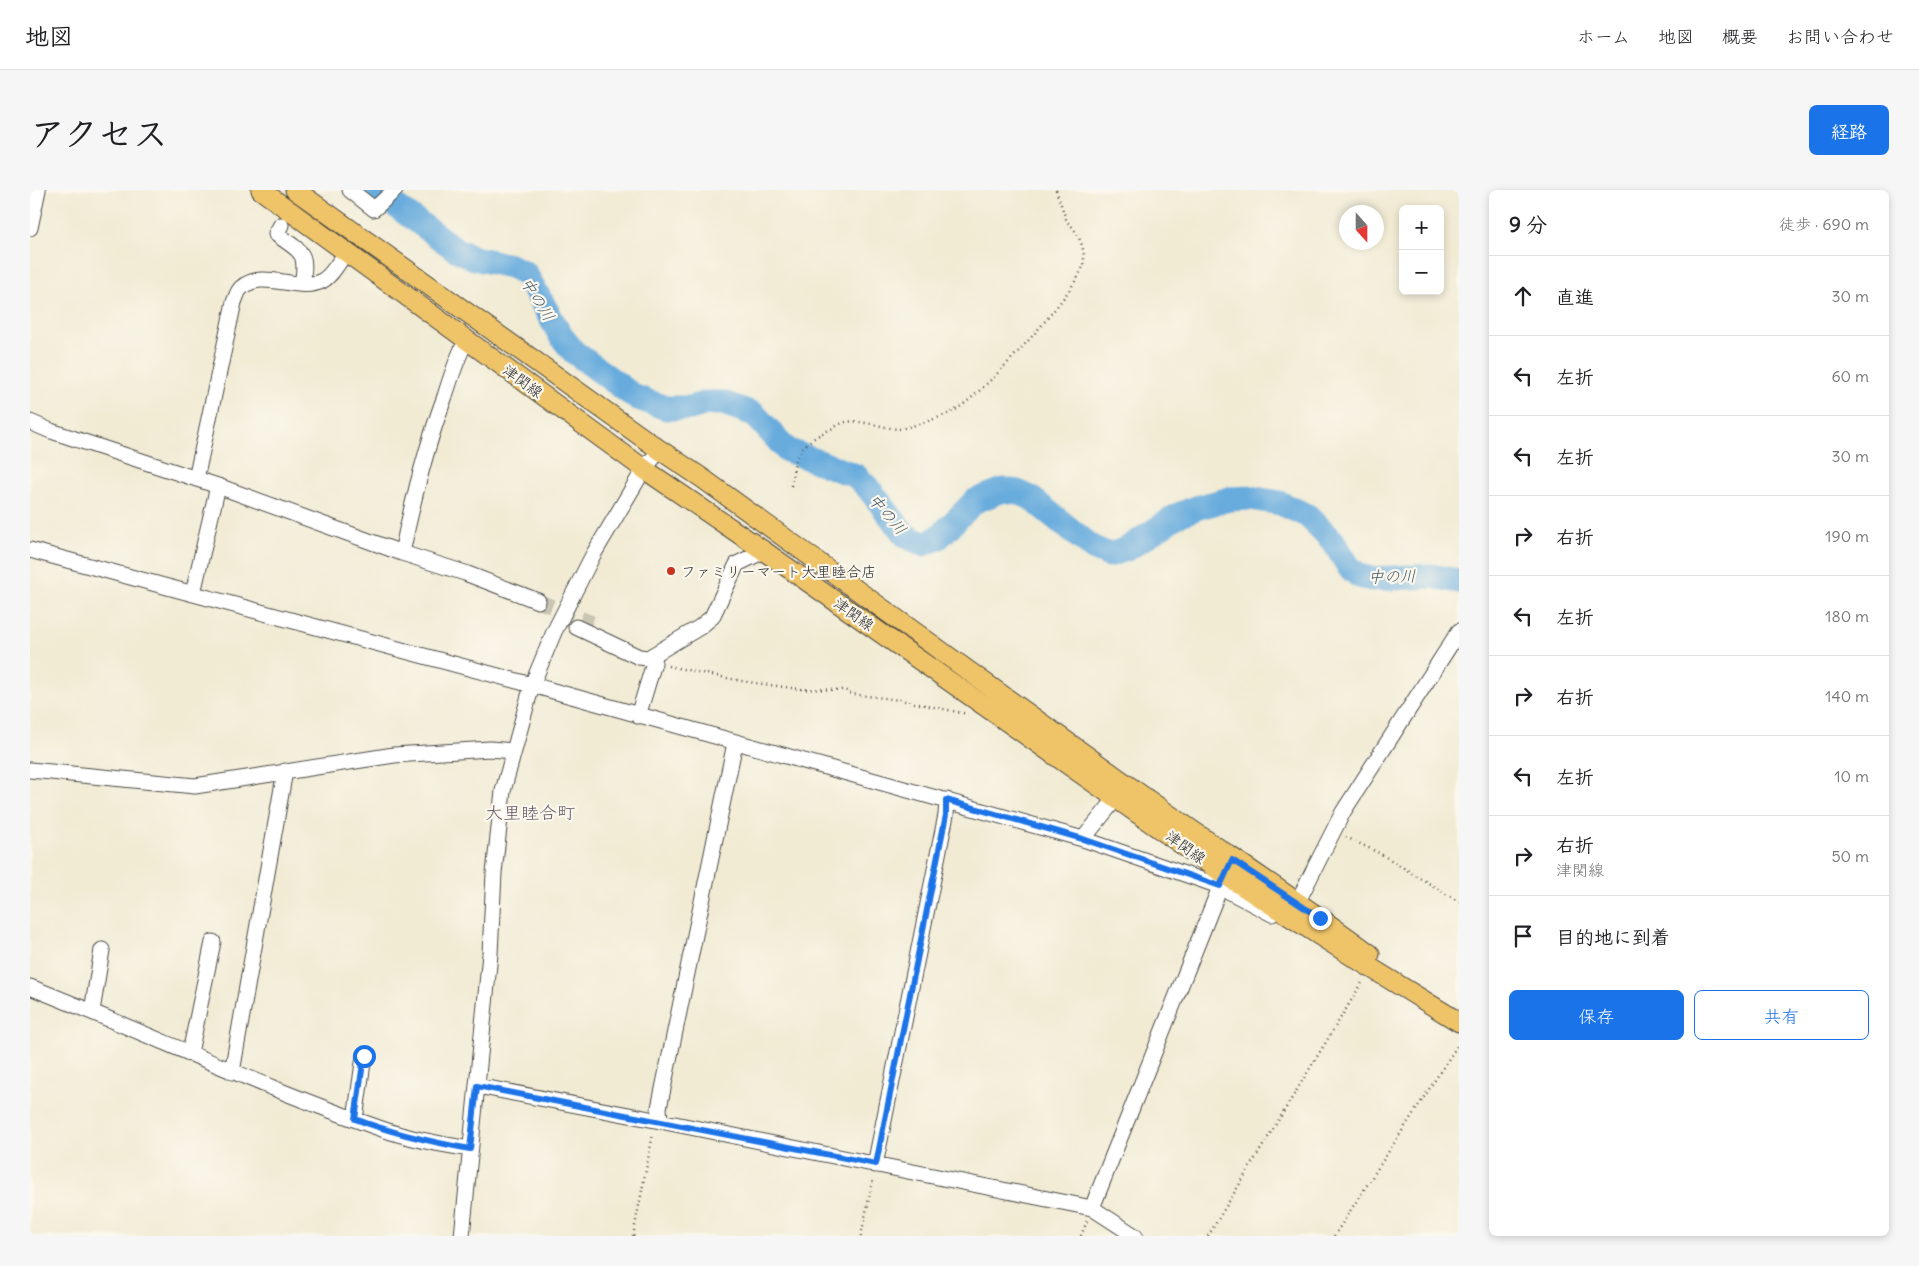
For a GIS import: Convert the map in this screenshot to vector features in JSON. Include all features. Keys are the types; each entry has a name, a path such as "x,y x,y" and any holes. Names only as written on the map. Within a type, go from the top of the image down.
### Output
{"main road":[{"name":"津関線","path":"261,190 644,469 1226,874 1350,955 1459,1021"},
{"name":"津関線","path":"295,190 702,478 1041,724 1226,874 1297,902 1459,1021"}],"street":[{"path":"30,228 38,190"},
{"path":"350,190 374,209 394,191"},
{"path":"281,225 276,234 302,254 304,259 302,284"},
{"path":"196,479 234,302 239,290 251,283 264,280 312,284 329,276 340,261"},
{"path":"402,553 412,502 430,438 462,349"},
{"path":"30,422 51,431 218,486 402,553 542,598"},
{"path":"462,1236 490,954 494,873 503,791 532,685 554,632 592,555 644,469 660,450"},
{"path":"193,593 218,486"},
{"path":"30,550 532,685 1083,839 1226,874 1092,1208"},
{"path":"576,627 639,658 652,659 712,617 738,564 764,551"},
{"path":"592,623 652,659"},
{"path":"1297,902 1333,829 1459,631"},
{"path":"638,716 652,659"},
{"path":"658,1121 659,1108 735,742"},
{"path":"30,770 195,786 427,752 490,749 514,751"},
{"path":"232,1072 286,772"},
{"path":"1083,839 1117,797"},
{"path":"876,1164 946,815 946,800"},
{"path":"190,1054 213,942"},
{"path":"92,1011 102,950"},
{"path":"30,987 92,1011 232,1072 383,1130 470,1149"},
{"path":"355,1119 364,1056"},
{"path":"477,1086 1092,1208 1135,1236"}],"path":[{"path":"791,486 793,468 801,450 809,440 847,422 900,429 953,411 976,394 1036,332 1071,287 1083,266 1084,249 1071,224 1067,222 1056,190"},
{"path":"652,659 741,681 799,689 846,690 851,694 900,700 973,716"},
{"path":"1333,829 1354,842 1381,854 1459,902"},
{"path":"1208,1236 1371,968"},
{"path":"1334,1236 1459,1043"},
{"path":"633,1236 658,1121"},
{"path":"861,1236 876,1164"}],"waterway":[{"name":"中の川","path":"374,190 455,249 474,258 510,266 525,273 561,336 574,352 635,397 666,408 690,408 707,403 723,403 754,414 787,450 856,476 869,489 906,536 923,544 938,538 975,501 1003,490 1018,492 1031,498 1093,548 1109,555 1127,549 1178,515 1230,499 1250,498 1280,503 1308,516 1333,541 1349,567 1359,576 1372,579 1431,576 1459,581"}],"tunnel":[{"path":"538,601 592,623"}],"place":[{"name":"ファミリーマート大里睦合店","path":"671,571"}],"district":[{"name":"大里睦合町","path":"530,812"}],"route":[{"path":"364,1056 355,1119 383,1130 442,1144 470,1149 477,1086 876,1164 876,1154 946,815 946,800 1083,839 1220,886 1232,860 1320,918"}]}
